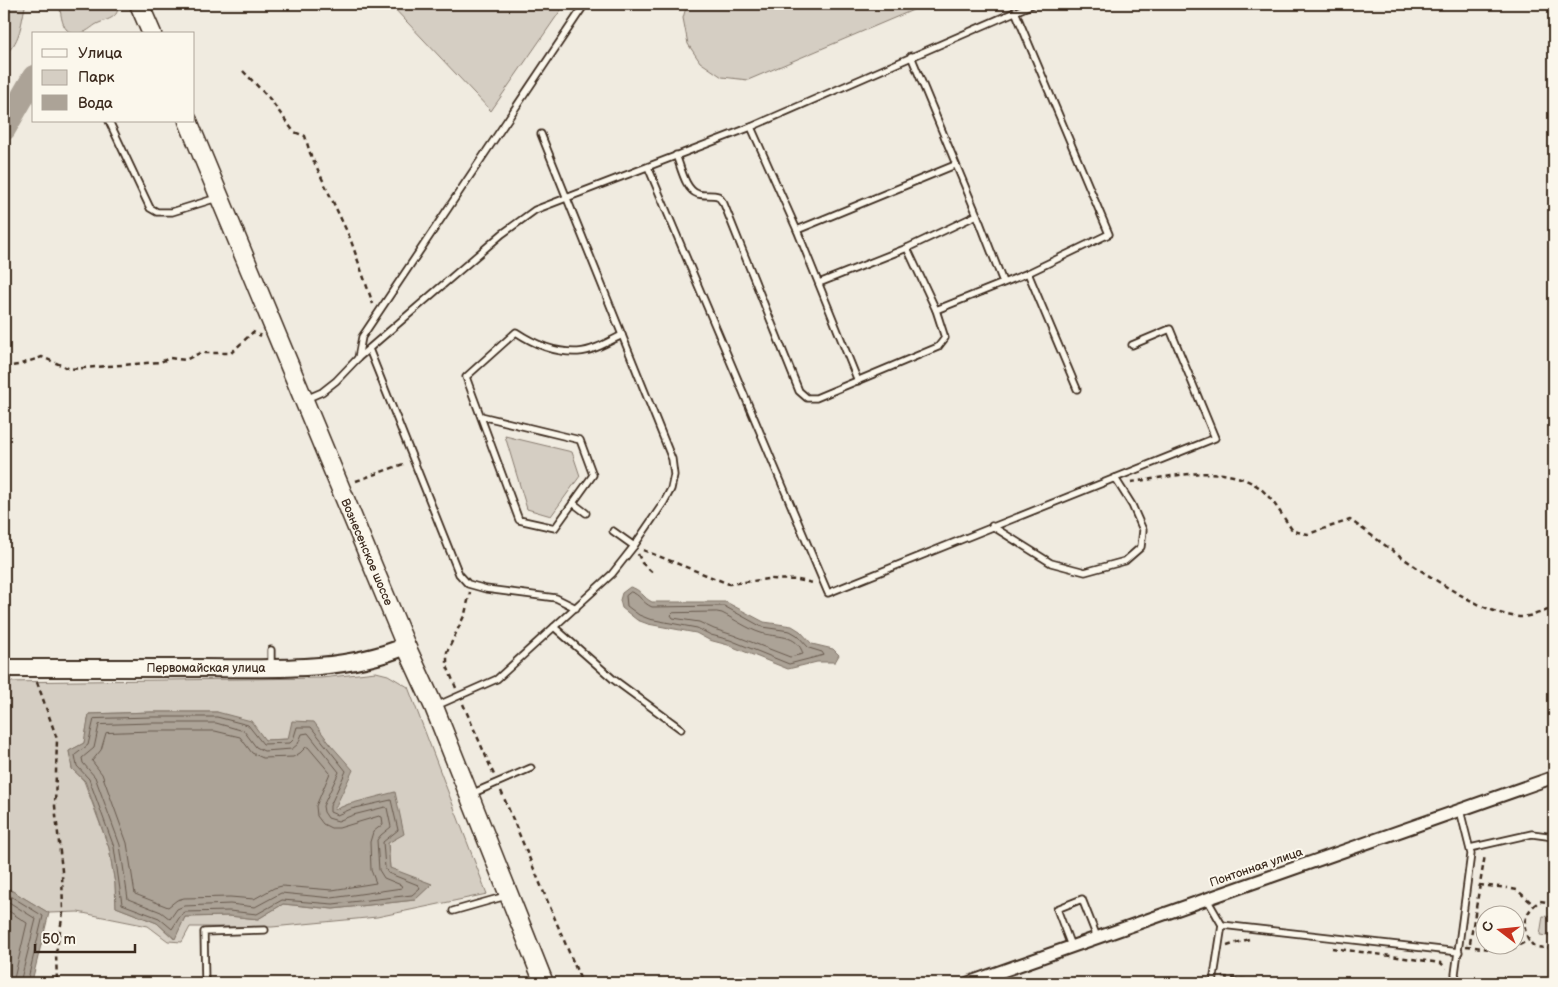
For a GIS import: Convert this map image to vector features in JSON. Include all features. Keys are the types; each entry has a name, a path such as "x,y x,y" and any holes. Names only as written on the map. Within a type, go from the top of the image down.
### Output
{"main road":[{"path":"139,4 151,32"},
{"name":"Вознесенское шоссе","path":"188,122 406,646 434,707 544,983"}],"street":[{"name":"Первомайская улица","path":"4,668 271,668 322,666 364,659 389,653 406,646"},
{"name":"Понтонная улица","path":"968,983 1554,776"}],"lane":[{"path":"358,358 362,336 585,4"},
{"path":"304,400 322,392 336,382 358,358 502,234 534,210 751,126 1033,4"},
{"path":"936,310 1028,273 1109,234 1015,11"},
{"path":"911,56 977,214 1003,282"},
{"path":"109,122 150,208 157,212 172,212 220,197"},
{"path":"751,126 797,230 858,381"},
{"path":"434,707 497,679 612,574 664,502 671,489 674,475 672,459 541,134"},
{"path":"676,155 690,190 699,195 710,194 718,196 724,204 799,391 806,398 816,398 938,347 945,338 936,310 907,248"},
{"path":"797,230 955,165"},
{"path":"648,167 828,593 1215,438 1170,329 1132,345"},
{"path":"819,283 907,248 977,214"},
{"path":"1028,273 1077,389"},
{"path":"481,416 580,440 593,475 555,528 519,520 466,377 516,332 543,347 579,352 597,347 622,335"},
{"path":"369,349 459,574 468,584 486,589 556,598 576,608"},
{"path":"992,526 1051,563 1085,572 1125,561 1140,547 1143,530 1132,505 1115,478"},
{"path":"573,503 586,513"},
{"path":"613,531 634,546"},
{"path":"554,627 613,679 681,729"},
{"path":"271,650 271,668"},
{"path":"469,795 531,768"},
{"path":"1458,983 1455,974 1471,854 1460,810"},
{"path":"1470,848 1532,834 1554,837"},
{"path":"453,911 509,896"},
{"path":"1071,946 1057,909 1082,899 1097,937"},
{"path":"1207,899 1222,925 1213,983"},
{"path":"1222,925 1459,952"},
{"path":"205,983 204,932 265,930"}],"path":[{"path":"243,71 269,98 294,132 305,136 310,153 350,238 377,315"},
{"path":"4,367 42,357 70,368 151,363 170,358 186,360 200,353 230,353 253,332 261,336"},
{"path":"356,481 413,460"},
{"path":"1115,478 1129,483 1210,473 1246,481 1261,489 1293,531 1308,534 1350,520 1444,585 1492,611 1522,617 1554,608"},
{"path":"634,546 729,584 768,579 824,583"},
{"path":"634,546 642,563 654,574"},
{"path":"36,668 38,686 57,739 55,806 62,871 63,913 56,953 57,983"},
{"path":"1468,953 1483,860 1487,850"},
{"path":"1468,883 1517,890 1534,905"},
{"path":"1554,903 1540,901 1534,905 1528,911 1524,926 1529,940 1534,946 1554,948"},
{"path":"1218,949 1253,938"},
{"path":"1460,945 1508,951 1529,940"},
{"path":"1332,948 1441,963 1448,969"},
{"path":"1214,976 1260,983"}],"green space":[{"path":"4,4 22,4 25,7 17,39 4,54"},
{"path":"59,4 117,4 117,13 114,16 84,32 70,32 62,21"},
{"path":"390,4 565,4 491,111"},
{"path":"687,4 921,4 913,10 748,80 722,77 700,62 688,44 683,18"},
{"path":"505,436 572,452 580,476 551,516 527,509"},
{"path":"376,672 388,675 408,687 487,894 377,917 272,927 190,927 182,942 168,941 148,926 78,912 49,913 4,886 4,682 321,678","holes":["217,712 265,740 289,739 313,722 330,744 333,811 349,804 388,843 390,869 431,884 415,900 333,909 283,904 258,919 229,916 185,917 174,939 157,923 116,907 115,884 109,848 84,781 72,768 69,751 84,743 89,714"]},
{"path":"1543,916 1554,917 1554,937 1540,935"}],"water":[{"path":"630,587 652,602 726,602 764,622 792,626 800,631 812,644 833,649 839,655 835,662 817,662 788,669 728,645 709,640 696,633 648,624 637,620 622,608 620,600 622,593"},
{"path":"217,712 251,721 265,740 288,739 292,721 314,722 353,770 334,810 349,804 395,792 404,834 388,843 390,868 432,884 415,900 333,909 283,904 258,919 229,916 185,917 175,939 157,923 116,907 115,884 109,848 85,781 72,769 69,751 84,743 89,714"},
{"path":"4,886 49,913 32,981 4,981"}],"waterway":[{"path":"4,129 32,80"}]}
